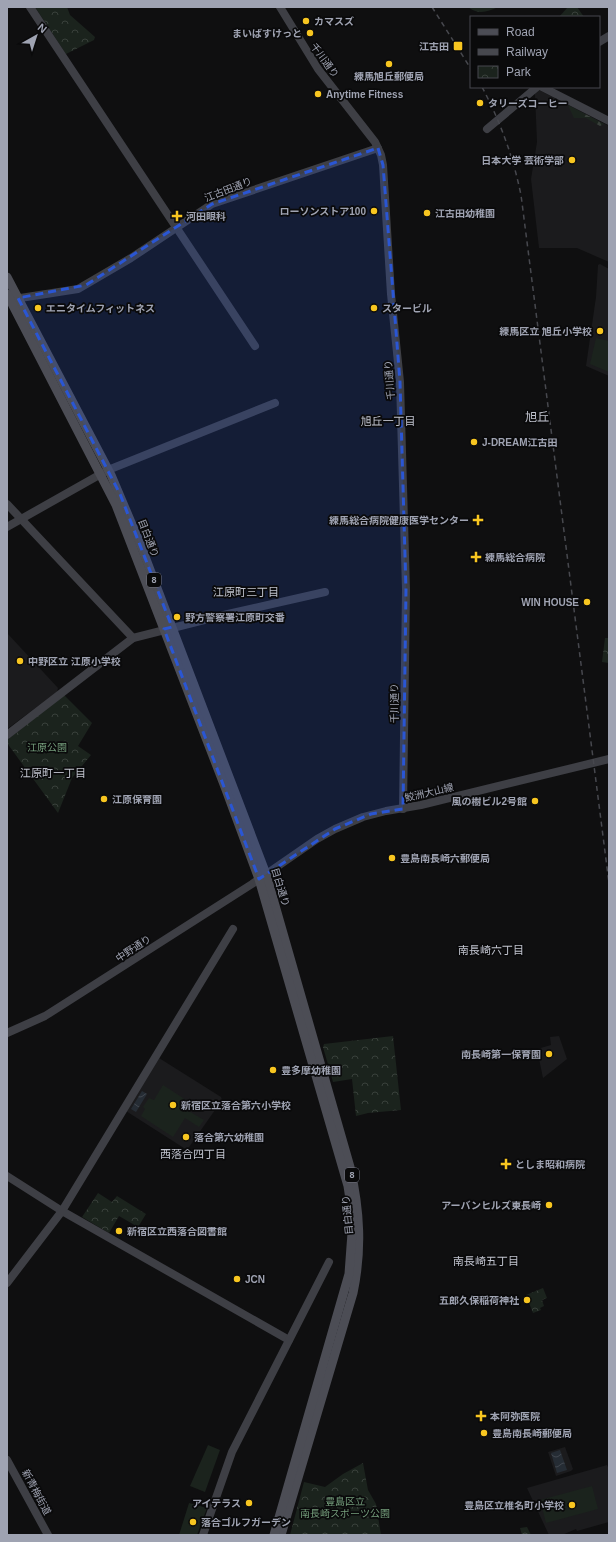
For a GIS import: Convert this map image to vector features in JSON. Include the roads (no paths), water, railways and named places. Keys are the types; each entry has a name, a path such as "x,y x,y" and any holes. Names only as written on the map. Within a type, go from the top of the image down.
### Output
{"main road":[{"name":"目白通り","path":"7,277 10,298 105,472 120,494 168,628 263,876 350,1167 357,1198 360,1224 358,1264 353,1293 281,1535"},
{"name":"目白通り","path":"263,876 344,1169 353,1219 351,1262 346,1289 274,1535"}],"street":[{"path":"30,7 255,346"},
{"name":"千川通り","path":"280,7 298,39 318,69 378,148 383,165 391,294 400,382 406,590 403,809"},
{"path":"600,41 609,36"},
{"path":"487,129 536,88"},
{"path":"544,88 609,121"},
{"name":"江古田通り","path":"10,298 78,288 86,285 131,258 204,209 221,200 378,148"},
{"path":"7,527 105,472 275,403"},
{"path":"7,504 133,638"},
{"path":"7,735 133,638 168,628 325,592"},
{"name":"鮫洲大山線","path":"263,876 335,828 371,814 403,809 609,759"},
{"name":"中野通り","path":"7,1033 46,1016 263,876"},
{"path":"7,1283 62,1211 233,929"},
{"path":"7,1176 62,1211 289,1340"},
{"path":"203,1535 232,1452 330,1262"},
{"name":"新青梅街道","path":"7,1460 48,1535"}],"water":[{"path":"142,1091 147,1094 136,1112 131,1109"},
{"path":"560,1450 567,1470 557,1473 551,1453"}],"railway":[{"path":"432,7 470,67"},
{"path":"482,88 495,113 505,139 514,166 521,195 609,883"}],"place":[{"name":"カマスズ","path":"306,21"},
{"name":"まいばすけっと","path":"310,33"},
{"name":"江古田","path":"458,46"},
{"name":"練馬旭丘郵便局","path":"389,64"},
{"name":"Anytime Fitness","path":"318,94"},
{"name":"タリーズコーヒー","path":"480,103"},
{"name":"日本大学 芸術学部","path":"572,160"},
{"name":"ローソンストア100","path":"374,211"},
{"name":"江古田幼稚園","path":"427,213"},
{"name":"河田眼科","path":"177,216"},
{"name":"エニタイムフィットネス","path":"38,308"},
{"name":"スタービル","path":"374,308"},
{"name":"練馬区立 旭丘小学校","path":"600,331"},
{"name":"J-DREAM江古田","path":"474,442"},
{"name":"練馬総合病院健康医学センター","path":"478,520"},
{"name":"練馬総合病院","path":"476,557"},
{"name":"WIN HOUSE","path":"587,602"},
{"name":"野方警察署江原町交番","path":"177,617"},
{"name":"中野区立 江原小学校","path":"20,661"},
{"name":"江原保育園","path":"104,799"},
{"name":"風の樹ビル2号館","path":"535,801"},
{"name":"豊島南長崎六郵便局","path":"392,858"},
{"name":"南長崎第一保育園","path":"549,1054"},
{"name":"豊多摩幼稚園","path":"273,1070"},
{"name":"新宿区立落合第六小学校","path":"173,1105"},
{"name":"落合第六幼稚園","path":"186,1137"},
{"name":"としま昭和病院","path":"506,1164"},
{"name":"アーバンヒルズ東長崎","path":"549,1205"},
{"name":"新宿区立西落合図書館","path":"119,1231"},
{"name":"JCN","path":"237,1279"},
{"name":"五郎久保稲荷神社","path":"527,1300"},
{"name":"本阿弥医院","path":"481,1416"},
{"name":"豊島南長崎郵便局","path":"484,1433"},
{"name":"アイテラス","path":"249,1503"},
{"name":"豊島区立椎名町小学校","path":"572,1505"},
{"name":"落合ゴルフガーデン","path":"193,1522"}],"district":[{"name":"旭丘","path":"537,417"},
{"name":"旭丘一丁目","path":"388,421"},
{"name":"江原町三丁目","path":"246,592"},
{"name":"江原町一丁目","path":"53,773"},
{"name":"南長崎六丁目","path":"491,950"},
{"name":"西落合四丁目","path":"193,1154"},
{"name":"南長崎五丁目","path":"486,1261"}],"park label":[{"name":"江原公園","path":"47,747"},
{"name":"豊島区立 南長崎スポーツ公園","path":"345,1506"}]}
